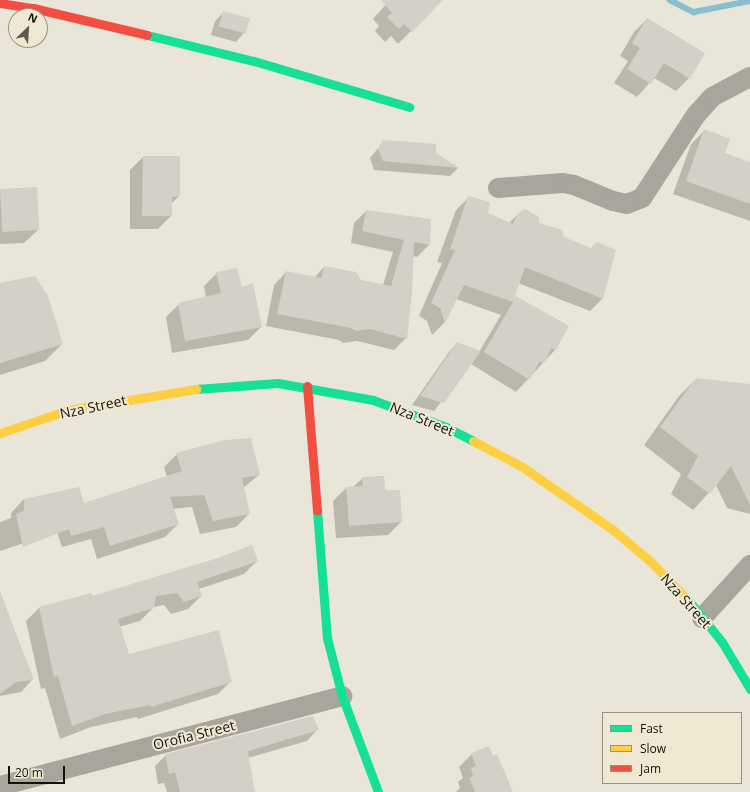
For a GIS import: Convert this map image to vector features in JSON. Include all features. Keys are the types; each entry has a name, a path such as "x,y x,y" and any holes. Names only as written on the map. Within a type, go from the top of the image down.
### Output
{"street":[{"path":"0,3 33,8 254,61 409,107"},
{"path":"498,188 563,184 574,185 613,201 627,204 642,198 704,106 712,97 750,77"},
{"name":"Nza Street","path":"0,433 68,410 149,395 233,385 278,383 307,386 373,400 446,427 521,466 612,529 650,561 702,618 722,642 750,689"},
{"path":"307,386 327,638 342,696 378,792"},
{"path":"702,618 750,565"},
{"name":"Orofia Street","path":"0,786 342,696"}],"building":[{"path":"381,0 443,0 412,32 404,24 399,29 387,17 392,13"},
{"path":"223,11 250,18 246,34 219,26"},
{"path":"647,18 705,53 690,79 664,63 651,84 627,69 640,48 632,43"},
{"path":"704,129 730,139 725,153 750,162 750,204 686,181"},
{"path":"383,140 436,144 436,153 459,168 383,161 378,149"},
{"path":"143,156 180,156 180,196 172,197 172,216 142,216"},
{"path":"37,187 39,230 2,232 0,189"},
{"path":"468,196 490,202 488,213 513,224 517,214 525,209 539,217 539,223 562,230 564,237 591,248 597,242 616,250 603,299 525,267 513,302 464,285 445,323 440,308 431,303 455,250 450,249"},
{"path":"366,210 431,219 430,245 414,242 412,293 407,339 370,329 356,331 351,328 277,314 286,271 321,278 324,266 356,272 361,280 391,286 404,240 362,231"},
{"path":"237,268 242,287 253,283 262,327 185,341 178,303 221,293 216,272"},
{"path":"35,276 48,296 63,344 0,363 0,283"},
{"path":"516,296 569,326 556,350 551,348 545,363 539,362 530,380 484,352"},
{"path":"457,342 481,351 444,403 420,396"},
{"path":"696,378 750,384 750,505 731,466 710,494 687,477 698,456 660,427"},
{"path":"251,438 260,475 242,478 250,514 213,521 204,495 170,497 179,524 110,546 104,527 71,536 69,529 23,547 16,514 24,511 24,499 79,487 84,503 182,471 176,453 225,440"},
{"path":"384,476 385,490 400,490 402,522 349,526 346,487 363,486 362,477"},
{"path":"252,545 258,561 197,582 202,596 184,602 177,593 156,596 154,608 118,619 129,654 219,630 232,682 151,707 150,705 105,714 72,726 58,676 54,677 39,607 91,593 92,596 218,558"},
{"path":"0,592 34,680 16,682 0,694"},
{"path":"313,716 319,730 248,751 255,792 180,792 175,772 169,774 165,754"},
{"path":"489,746 493,756 497,754 513,792 475,792 469,778 473,776 471,768 476,766 471,753"}],"waterway":[{"path":"670,0 694,12 750,1"}],"traffic: fast":[{"path":"147,35 254,61 409,107"},
{"path":"196,389 278,383 373,400 446,427 473,441"},
{"path":"317,511 327,638 342,696 378,792"},
{"path":"689,601 722,642 750,689"}],"traffic: slow":[{"path":"0,433 68,410 196,389"},
{"path":"473,441 521,466 612,529 650,561 689,601"}],"traffic: jam":[{"path":"0,3 33,8 147,35"},
{"path":"307,386 317,511"}]}
